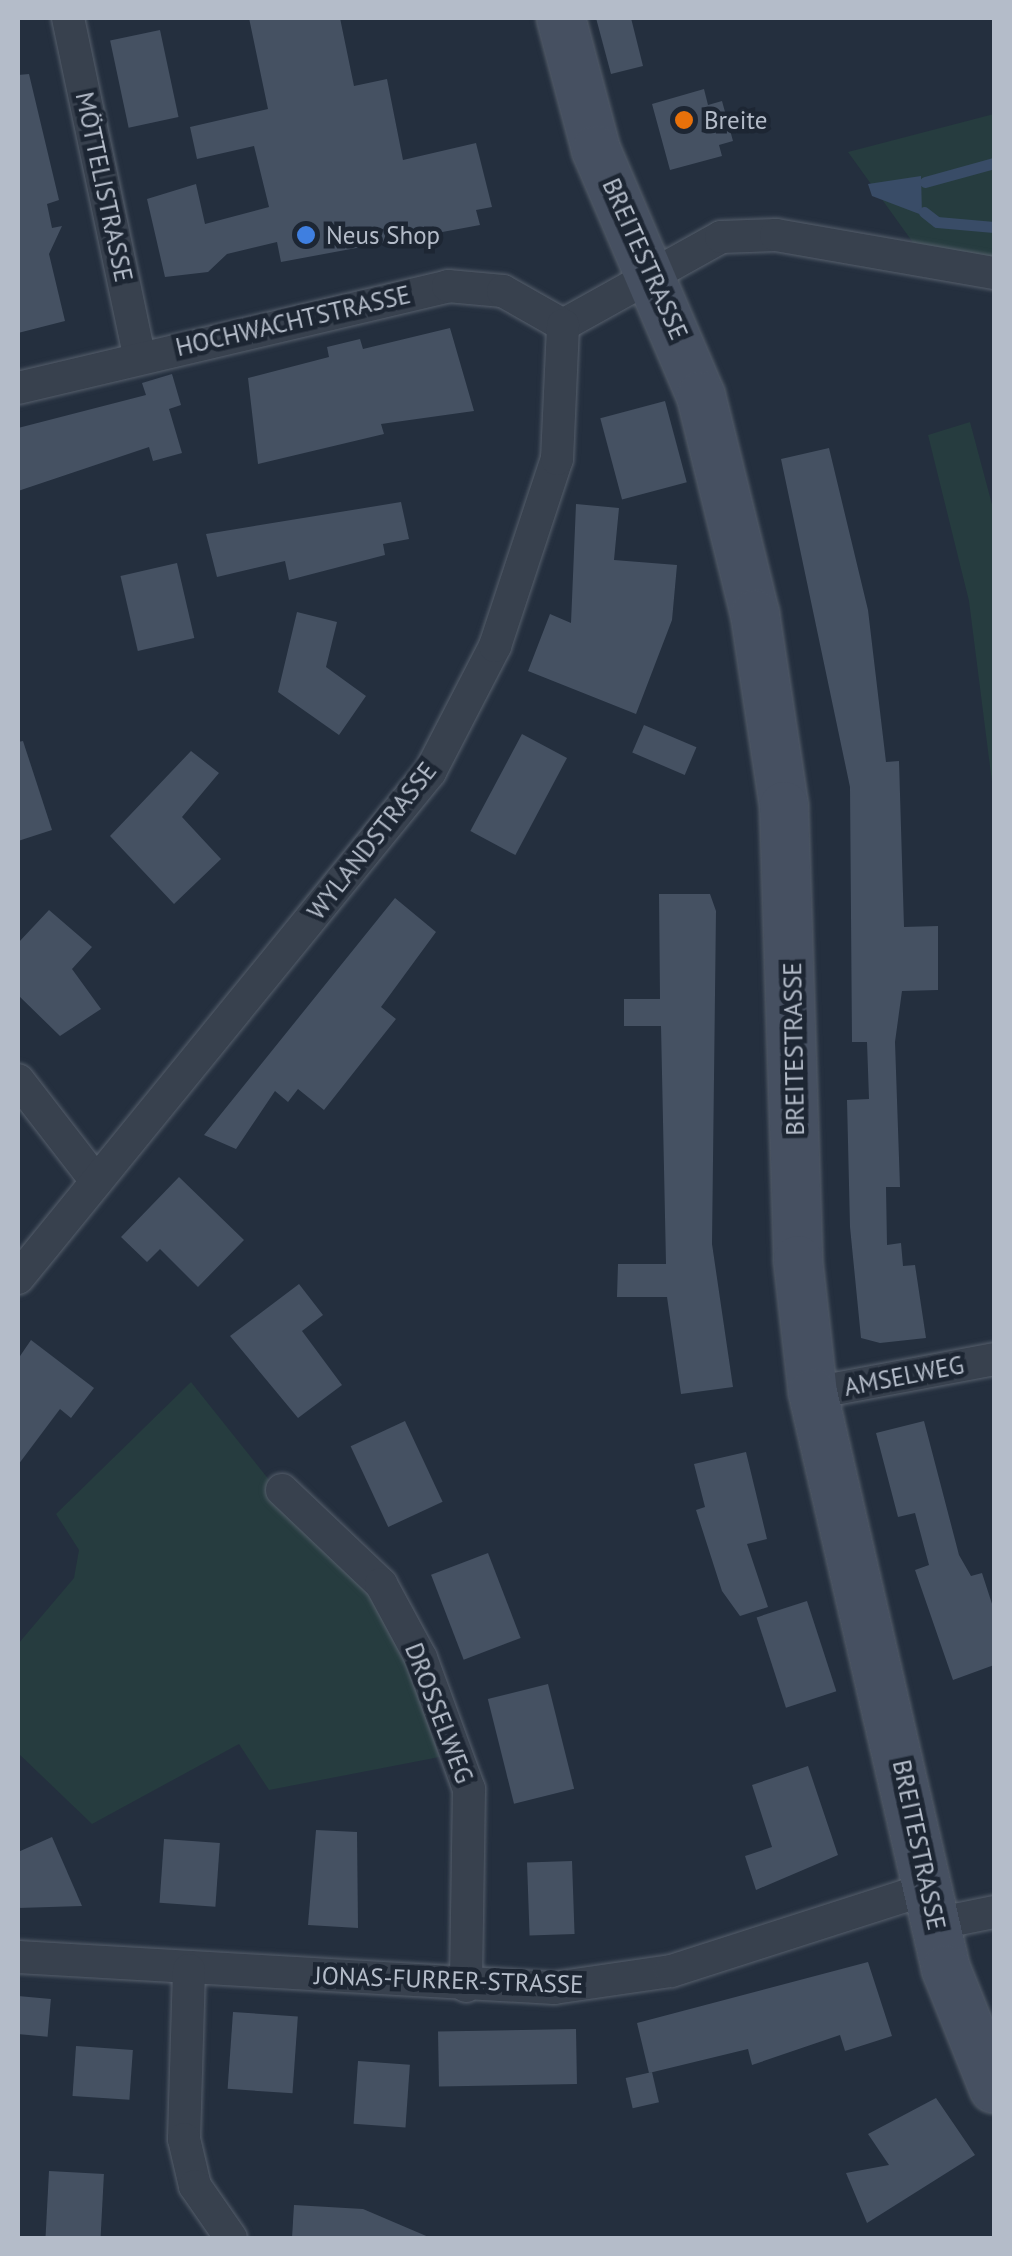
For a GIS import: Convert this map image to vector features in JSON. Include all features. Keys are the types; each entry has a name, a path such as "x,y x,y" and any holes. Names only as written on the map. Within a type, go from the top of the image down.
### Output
{"main road":[{"name":"BREITESTRASSE","path":"561,18 596,150 701,396 775,724 794,966 798,1260 813,1393 930,1907 958,2010 994,2090"}],"street":[{"name":"MÖTTELISTRASSE","path":"68,18 139,356"},
{"path":"563,325 650,270 721,237 776,235 994,274"},
{"name":"HOCHWACHTSTRASSE","path":"18,388 139,356 448,286 503,291 563,325"},
{"name":"WYLANDSTRASSE","path":"18,1278 430,772 495,646 557,460 563,325"},
{"path":"18,1080 96,1181"},
{"name":"AMSELWEG","path":"813,1393 994,1359"},
{"name":"DROSSELWEG","path":"282,1490 381,1584 421,1658 469,1789 466,1986"},
{"name":"JONAS-FURRER-STRASSE","path":"18,1957 466,1986 554,1988 654,1975 930,1907 994,1912"},
{"path":"190,1970 184,2139 196,2186 231,2238"}],"green space":[{"path":"994,114 994,273 924,258 848,152"},
{"path":"970,422 994,512 994,798 969,601 928,435"},
{"path":"191,1382 278,1491 381,1584 455,1754 269,1790 239,1744 92,1824 18,1753 18,1644 74,1578 79,1550 56,1514"}],"water":[{"path":"921,176 922,215 872,196 868,184"}],"building":[{"path":"249,18 340,18 354,86 387,79 403,160 476,143 492,207 476,210 480,225 281,262 277,242 227,254 208,272 165,277 147,199 196,184 205,224 269,207 254,146 197,159 190,127 268,109"},
{"path":"596,18 631,18 643,66 611,74"},
{"path":"160,30 179,117 129,128 110,41"},
{"path":"29,74 59,200 47,204 52,228 62,226 49,254 65,321 18,333 18,75"},
{"path":"704,89 708,105 722,101 733,141 719,145 722,156 670,170 652,104"},
{"path":"450,328 474,411 381,424 384,434 258,464 248,378 329,357 327,347 360,339 363,349"},
{"path":"172,374 181,405 169,409 182,453 153,461 149,447 18,491 18,428 146,395 142,383"},
{"path":"665,401 687,482 622,499 600,418"},
{"path":"829,448 868,610 886,762 899,761 904,927 938,926 938,990 902,991 895,1042 900,1187 886,1187 887,1245 901,1243 903,1266 915,1265 926,1338 880,1343 861,1338 850,1227 847,1100 869,1099 867,1042 852,1042 850,787 781,459"},
{"path":"401,502 409,539 383,544 385,555 289,580 285,561 217,577 206,534"},
{"path":"576,504 619,508 614,560 677,565 672,620 636,714 528,671 550,614 571,623"},
{"path":"177,563 194,638 138,651 120,576"},
{"path":"297,612 337,622 326,667 366,696 339,735 278,692"},
{"path":"644,725 696,747 685,775 632,753"},
{"path":"522,734 567,758 515,855 470,831"},
{"path":"23,741 52,830 18,841 18,742"},
{"path":"191,751 219,773 182,817 221,859 174,904 110,836"},
{"path":"659,894 710,894 716,911 712,1244 733,1387 681,1394 667,1297 617,1297 618,1264 666,1264 661,1026 624,1026 624,999 660,999"},
{"path":"395,898 436,932 381,1007 396,1019 324,1110 298,1089 288,1102 275,1091 236,1149 204,1135"},
{"path":"49,910 92,947 72,969 101,1009 60,1036 18,995 18,943"},
{"path":"179,1177 244,1240 198,1287 160,1249 147,1262 121,1237"},
{"path":"299,1284 323,1315 302,1331 342,1385 298,1418 230,1336"},
{"path":"31,1340 94,1388 71,1418 60,1409 18,1465 18,1359"},
{"path":"405,1421 443,1502 388,1527 351,1446"},
{"path":"924,1421 959,1555 971,1576 982,1573 994,1610 994,1665 953,1680 915,1570 929,1565 915,1513 898,1517 876,1433"},
{"path":"746,1452 767,1539 747,1544 768,1607 740,1616 722,1591 696,1510 705,1507 694,1464"},
{"path":"488,1553 521,1638 464,1660 431,1575"},
{"path":"807,1601 836,1691 786,1708 757,1617"},
{"path":"548,1684 574,1789 514,1804 488,1699"},
{"path":"808,1766 838,1855 756,1890 745,1856 772,1847 752,1785"},
{"path":"316,1830 357,1832 358,1928 308,1925"},
{"path":"52,1837 82,1906 18,1908 18,1852"},
{"path":"164,1839 220,1843 215,1907 160,1903"},
{"path":"572,1861 575,1934 530,1936 527,1863"},
{"path":"868,1962 892,2036 845,2051 840,2035 752,2065 748,2049 649,2073 637,2023"},
{"path":"18,1996 51,1999 48,2037 18,2034"},
{"path":"233,2012 298,2017 292,2093 228,2089"},
{"path":"576,2029 577,2084 439,2086 438,2031"},
{"path":"76,2046 133,2050 129,2100 73,2096"},
{"path":"358,2061 410,2065 405,2127 354,2124"},
{"path":"652,2072 659,2102 633,2108 626,2078"},
{"path":"936,2098 975,2155 867,2223 846,2173 889,2165 868,2134"},
{"path":"49,2171 104,2174 101,2238 45,2238"},
{"path":"294,2205 363,2209 431,2238 292,2238"}],"waterway":[{"path":"925,182 994,163"},
{"path":"924,212 937,222 994,227"}],"place":[{"name":"Breite","path":"684,120"},
{"name":"Neus Shop","path":"306,235"}]}
